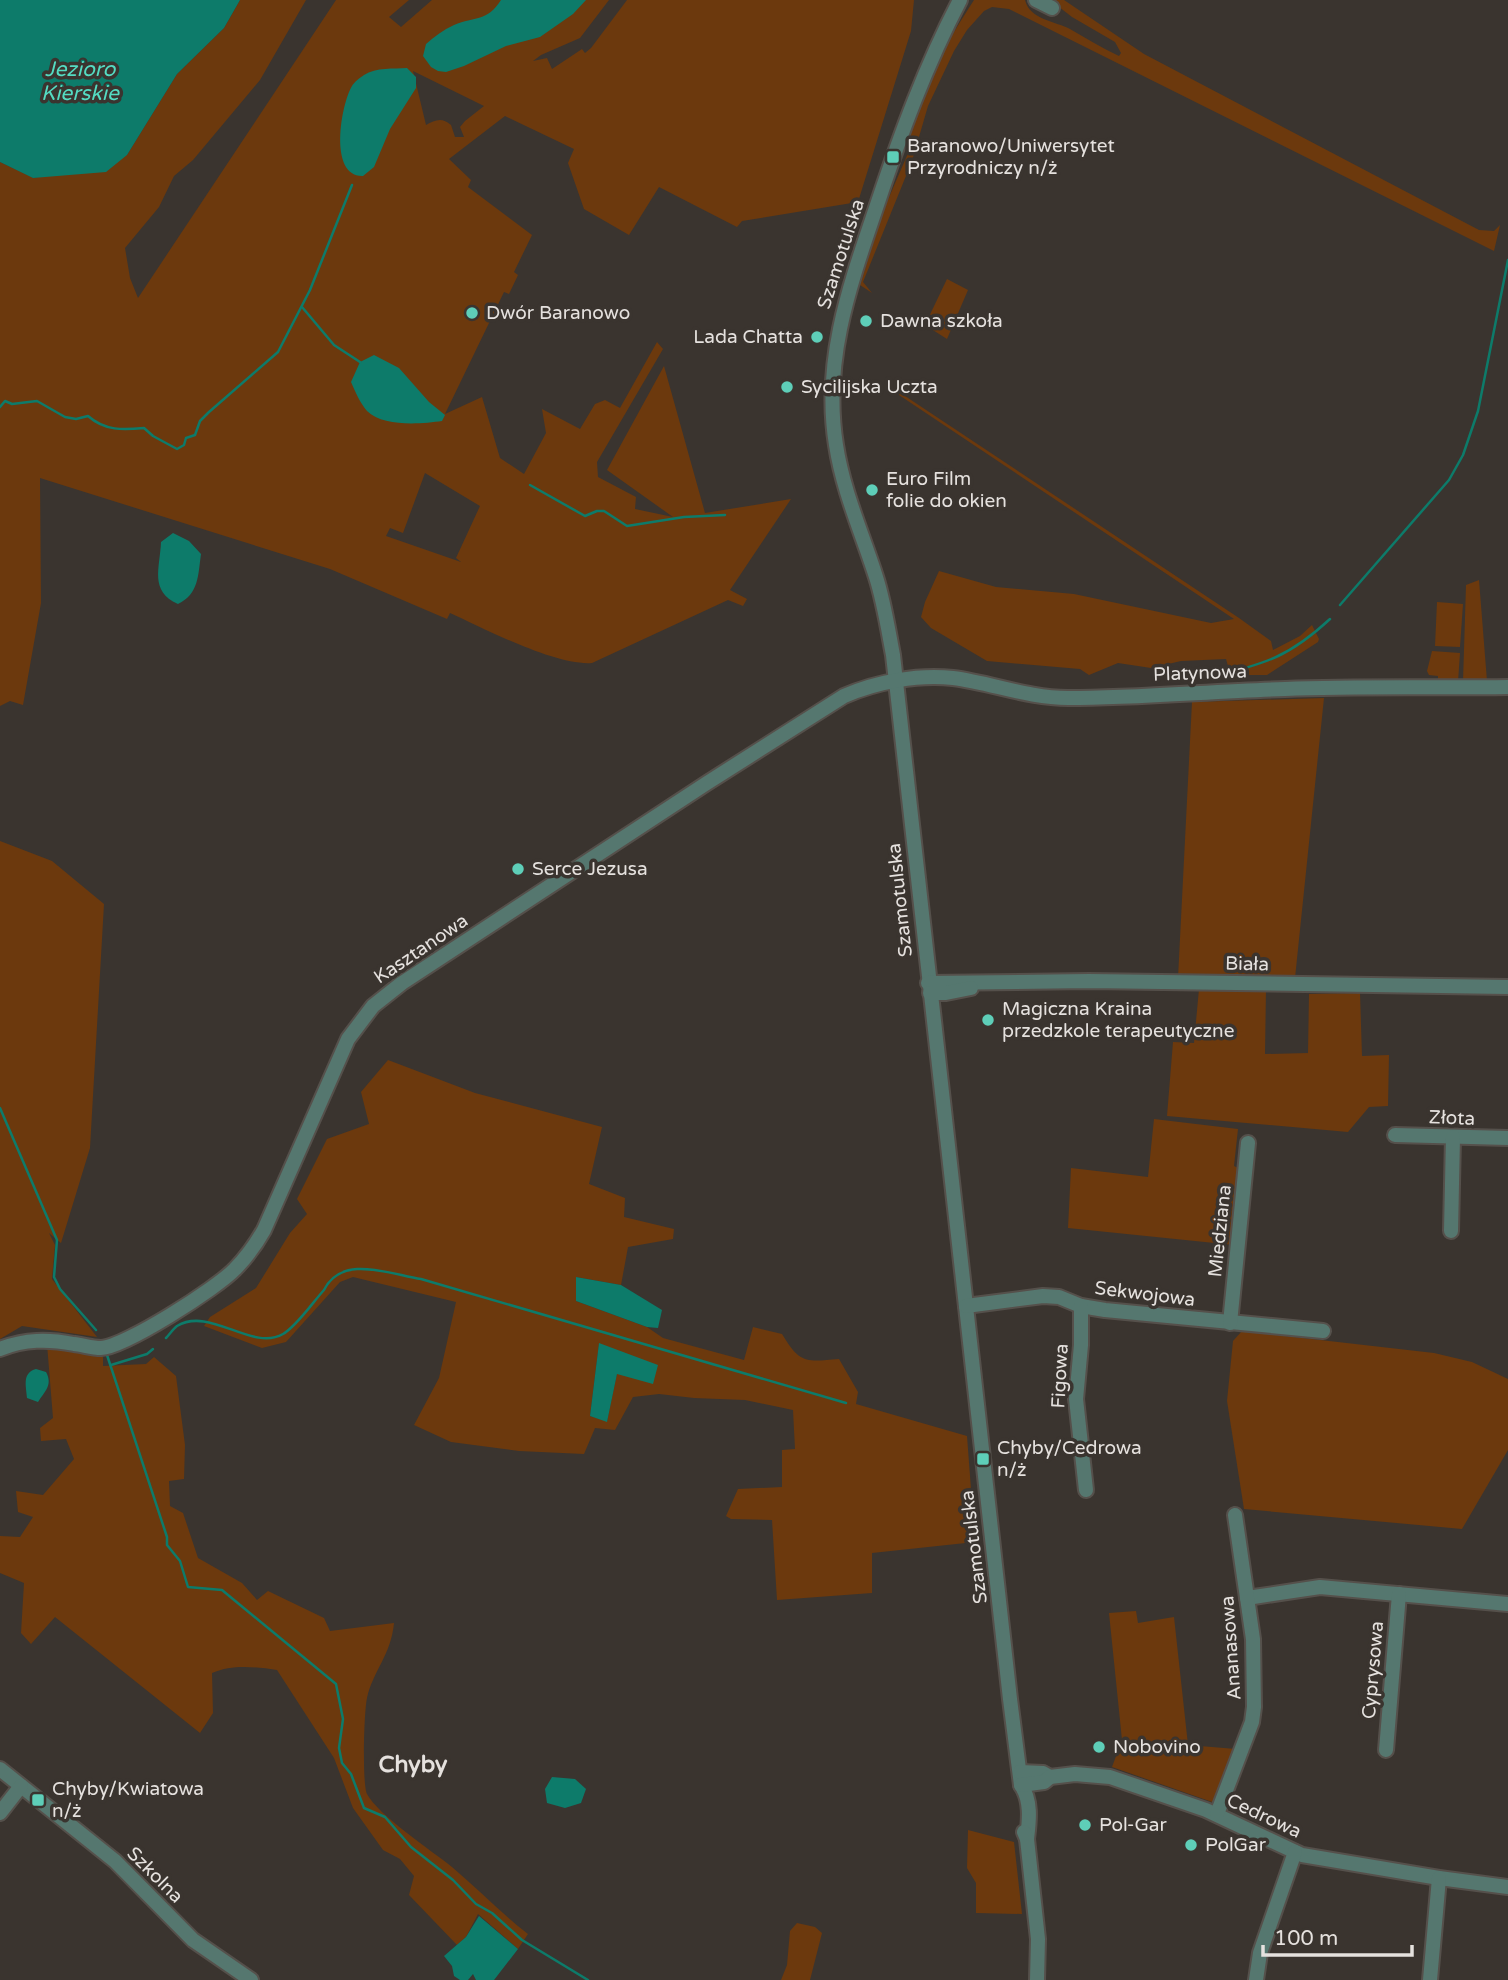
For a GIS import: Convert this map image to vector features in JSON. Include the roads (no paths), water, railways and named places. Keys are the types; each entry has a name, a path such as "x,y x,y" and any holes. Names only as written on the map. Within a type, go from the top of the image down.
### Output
{"street":[{"name":"Szamotulska","path":"960,0 905,120 846,297 833,362 832,405 836,446 845,486 877,580 889,632 896,682 965,1306 1021,1779 1027,1795 1027,1839 1038,1939 1037,1980"},
{"name":"Szamotulska","path":"945,33 970,0"},
{"path":"1036,0 1052,8 1045,0"},
{"name":"Platynowa","path":"896,682 915,678 956,678 1022,694 1066,698 1287,689 1508,687"},
{"name":"Kasztanowa","path":"0,1349 14,1343 43,1340 95,1348 112,1346 214,1287 235,1270 260,1237 348,1039 362,1018 385,995 830,703 861,689 896,682"},
{"name":"Biała","path":"929,988 969,989 985,983 1077,981 1508,987"},
{"name":"Złota","path":"1395,1135 1508,1138"},
{"path":"1451,1231 1453,1137"},
{"name":"Miedziana","path":"1230,1323 1248,1143"},
{"name":"Sekwojowa","path":"965,1306 1043,1296 1059,1297 1081,1306 1323,1331"},
{"name":"Figowa","path":"1081,1306 1076,1399 1086,1490"},
{"name":"Ananasowa","path":"1217,1814 1254,1714 1253,1639 1235,1516"},
{"path":"1247,1598 1320,1587 1508,1604"},
{"name":"Cyprysowa","path":"1386,1750 1399,1594"},
{"name":"Szkolna","path":"0,1769 115,1861 193,1940 251,1980"},
{"name":"Cedrowa","path":"1021,1779 1042,1773 1050,1777 1079,1774 1110,1777 1217,1814 1295,1852 1439,1878 1508,1887"},
{"path":"0,1813 21,1786"},
{"path":"1256,1980 1260,1953 1295,1852"},
{"path":"1430,1980 1439,1878"}],"water":[{"name":"Jezioro Kierskie","path":"0,0 240,0 224,28 177,74 127,155 106,172 33,178 0,162"},
{"path":"501,0 586,0 573,14 540,37 506,46 446,72 431,67 423,56 426,44 454,25 486,15"},
{"path":"407,68 416,77 416,88 390,129 374,167 363,176 352,173 345,165 340,138 344,108 352,86 369,72"},
{"path":"374,355 399,368 429,402 445,415 442,421 392,422 367,411 351,382 360,362"},
{"path":"173,533 189,541 201,554 194,589 178,604 163,592 158,578 161,542"},
{"path":"576,1277 621,1285 662,1310 658,1328 647,1327 576,1301"},
{"path":"599,1343 658,1365 653,1384 617,1374 607,1422 590,1416"},
{"path":"36,1369 46,1372 49,1381 38,1402 27,1398 26,1384 29,1373"},
{"path":"552,1777 575,1779 586,1789 581,1803 565,1808 547,1803 545,1789"},
{"path":"479,1916 518,1949 494,1980 476,1980 473,1974 468,1980 460,1980 454,1976 452,1966 444,1956 466,1937"}],"waterway":[{"path":"0,407 5,401 12,404 37,401 65,417 76,419 88,416 114,428 144,428 177,449 184,445 186,438 195,435 200,421 209,412 278,352 310,290 352,185"},
{"path":"1340,605 1449,480 1463,455 1478,411 1508,260"},
{"path":"302,307 334,345 360,362"},
{"path":"530,485 585,516 604,511 627,526 684,517 725,515"},
{"path":"1216,676 1250,667 1290,650 1330,619"},
{"path":"0,1108 57,1240 54,1277 60,1289 96,1330"},
{"path":"166,1338 177,1326 190,1321 217,1324 258,1338 283,1334 299,1320 332,1279 342,1272 367,1269 421,1279 846,1403"},
{"path":"111,1365 147,1354 153,1349"},
{"path":"107,1355 167,1537 167,1545 180,1561 188,1587 222,1590 336,1684 343,1719 339,1748 342,1763 351,1774 364,1808 385,1817 411,1847 522,1940 588,1980"}],"place":[{"name":"Baranowo/Uniwersytet Przyrodniczy n/ż","path":"893,157"},
{"name":"Dwór Baranowo","path":"472,313"},
{"name":"Dawna szkoła","path":"866,321"},
{"name":"Lada Chatta","path":"817,337"},
{"name":"Sycilijska Uczta","path":"787,387"},
{"name":"Euro Film folie do okien","path":"872,490"},
{"name":"Serce Jezusa","path":"518,869"},
{"name":"Magiczna Kraina przedzkole terapeutyczne","path":"988,1020"},
{"name":"Chyby/Cedrowa n/ż","path":"983,1459"},
{"name":"Nobovino","path":"1099,1747"},
{"name":"Chyby/Kwiatowa n/ż","path":"38,1800"},
{"name":"Pol-Gar","path":"1085,1825"},
{"name":"PolGar","path":"1191,1845"}],"district":[{"name":"Chyby","path":"413,1765"}]}
